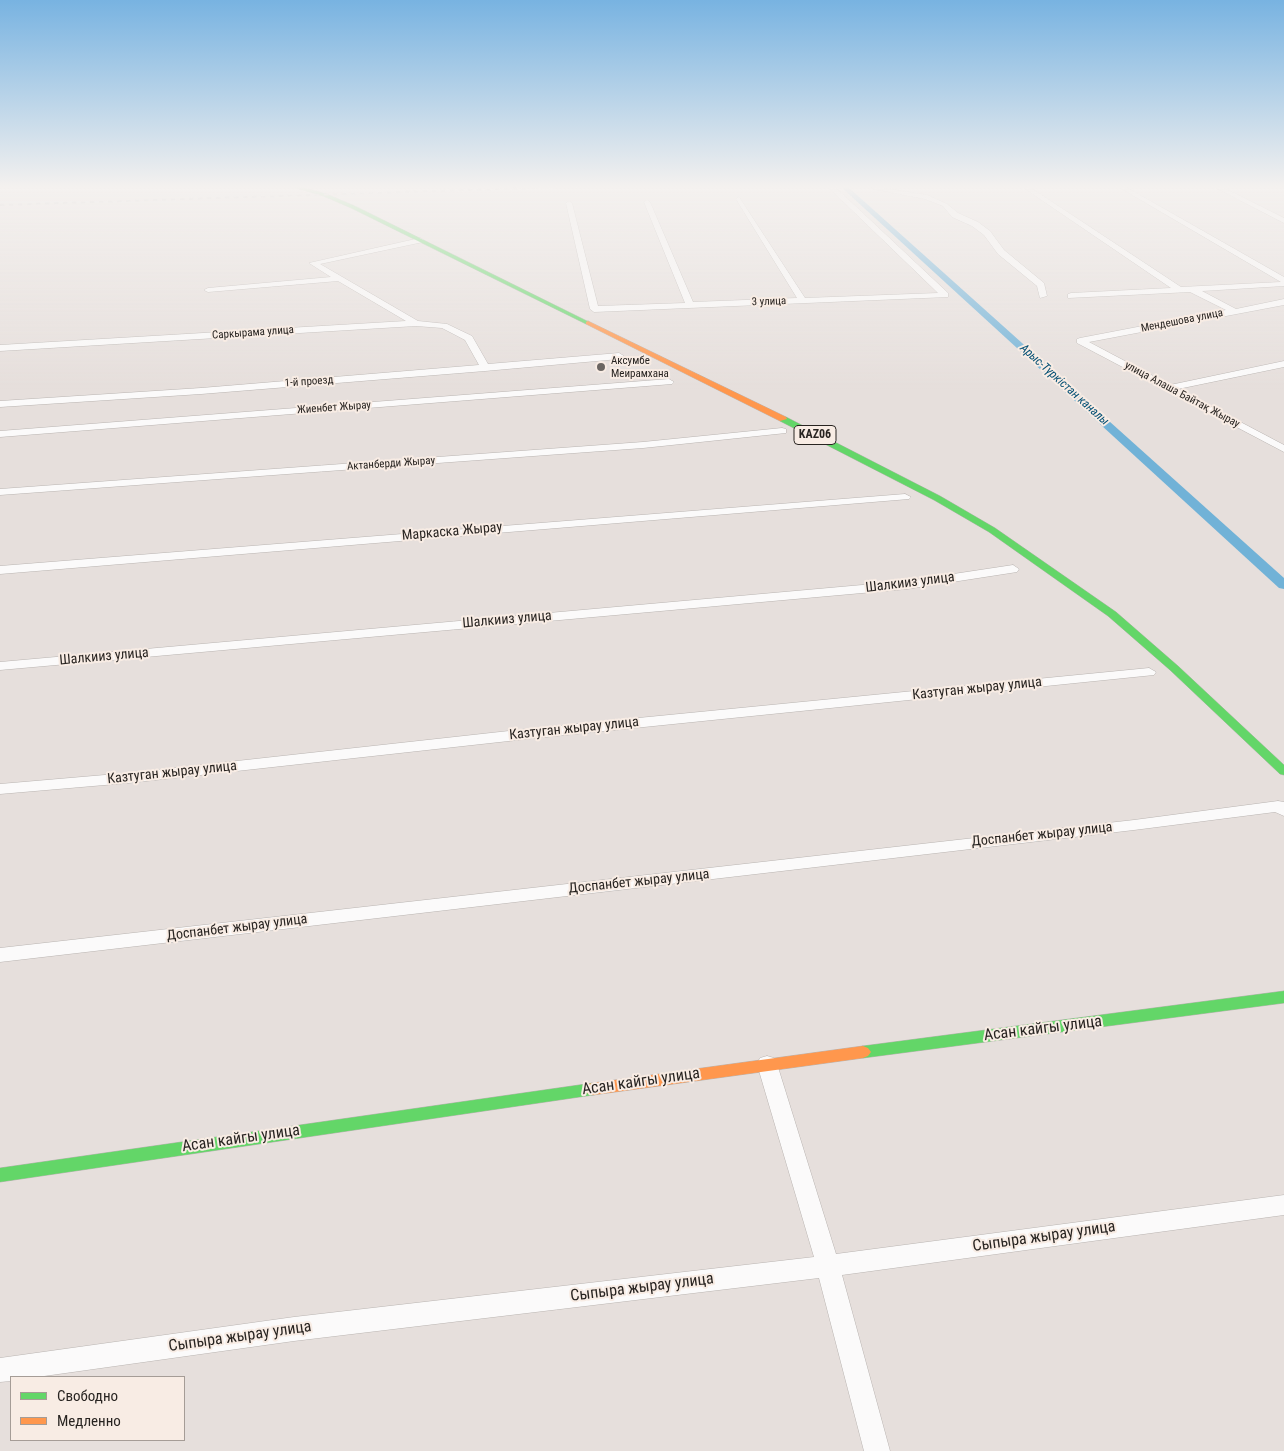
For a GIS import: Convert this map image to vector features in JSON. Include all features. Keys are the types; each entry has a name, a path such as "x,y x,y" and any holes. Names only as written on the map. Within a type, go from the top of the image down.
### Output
{"main road":[{"name":"KАZ06","path":"448,254 875,465 992,530 1112,614 1174,668 1284,771"},
{"name":"KАZ06","path":"459,254 806,422 939,490 1003,527 1058,564 1125,611 1189,665"},
{"name":"Асан кайгы улица","path":"0,1175 767,1064 1284,997"}],"street":[{"path":"351,254 314,261 313,263 416,323 444,326 469,338 485,368"},
{"name":"3 улица","path":"581,254 594,309 945,295 901,254"},
{"path":"668,254 690,306"},
{"path":"773,254 803,301"},
{"path":"1003,254 1041,285 1043,296"},
{"path":"1126,254 1180,290"},
{"path":"1238,254 1284,280"},
{"path":"208,290 337,278"},
{"path":"1071,296 1284,284"},
{"path":"1193,289 1234,310"},
{"name":"Мендешова улица","path":"1080,341 1234,310 1284,302"},
{"name":"Саркырама улица","path":"0,348 416,323"},
{"name":"улица Алаша Байтақ Жырау","path":"1080,341 1279,442 1284,449"},
{"name":"1-й проезд","path":"0,404 201,391 619,356"},
{"path":"1170,388 1284,364"},
{"name":"Жиенбет Жырау","path":"0,434 669,382"},
{"name":"Актанберди Жырау","path":"0,492 642,446 782,431"},
{"name":"Маркаска Жырау","path":"0,570 905,497"},
{"name":"Шалкииз улица","path":"0,666 907,586 1013,569"},
{"name":"Казтуган жырау улица","path":"0,789 128,778 536,732 1149,672"},
{"name":"Доспанбет жырау улица","path":"0,955 1281,808"},
{"path":"767,1064 828,1266 876,1451"},
{"name":"Сыпыра жырау улица","path":"0,1370 294,1329 828,1266 1284,1205"}],"waterway":[{"name":"Арыс-Түркістан каналы","path":"918,254 1284,585"}],"traffic: fast":[{"path":"448,254 588,323"},
{"path":"783,419 937,498 992,530 1112,614 1174,668 1284,771"},
{"path":"863,1052 1284,997"},
{"path":"0,1175 593,1089"}],"traffic: slow":[{"path":"588,323 783,419"},
{"path":"593,1089 863,1052"}],"place":[{"name":"Аксумбе Меирамхана","path":"601,367"}]}
